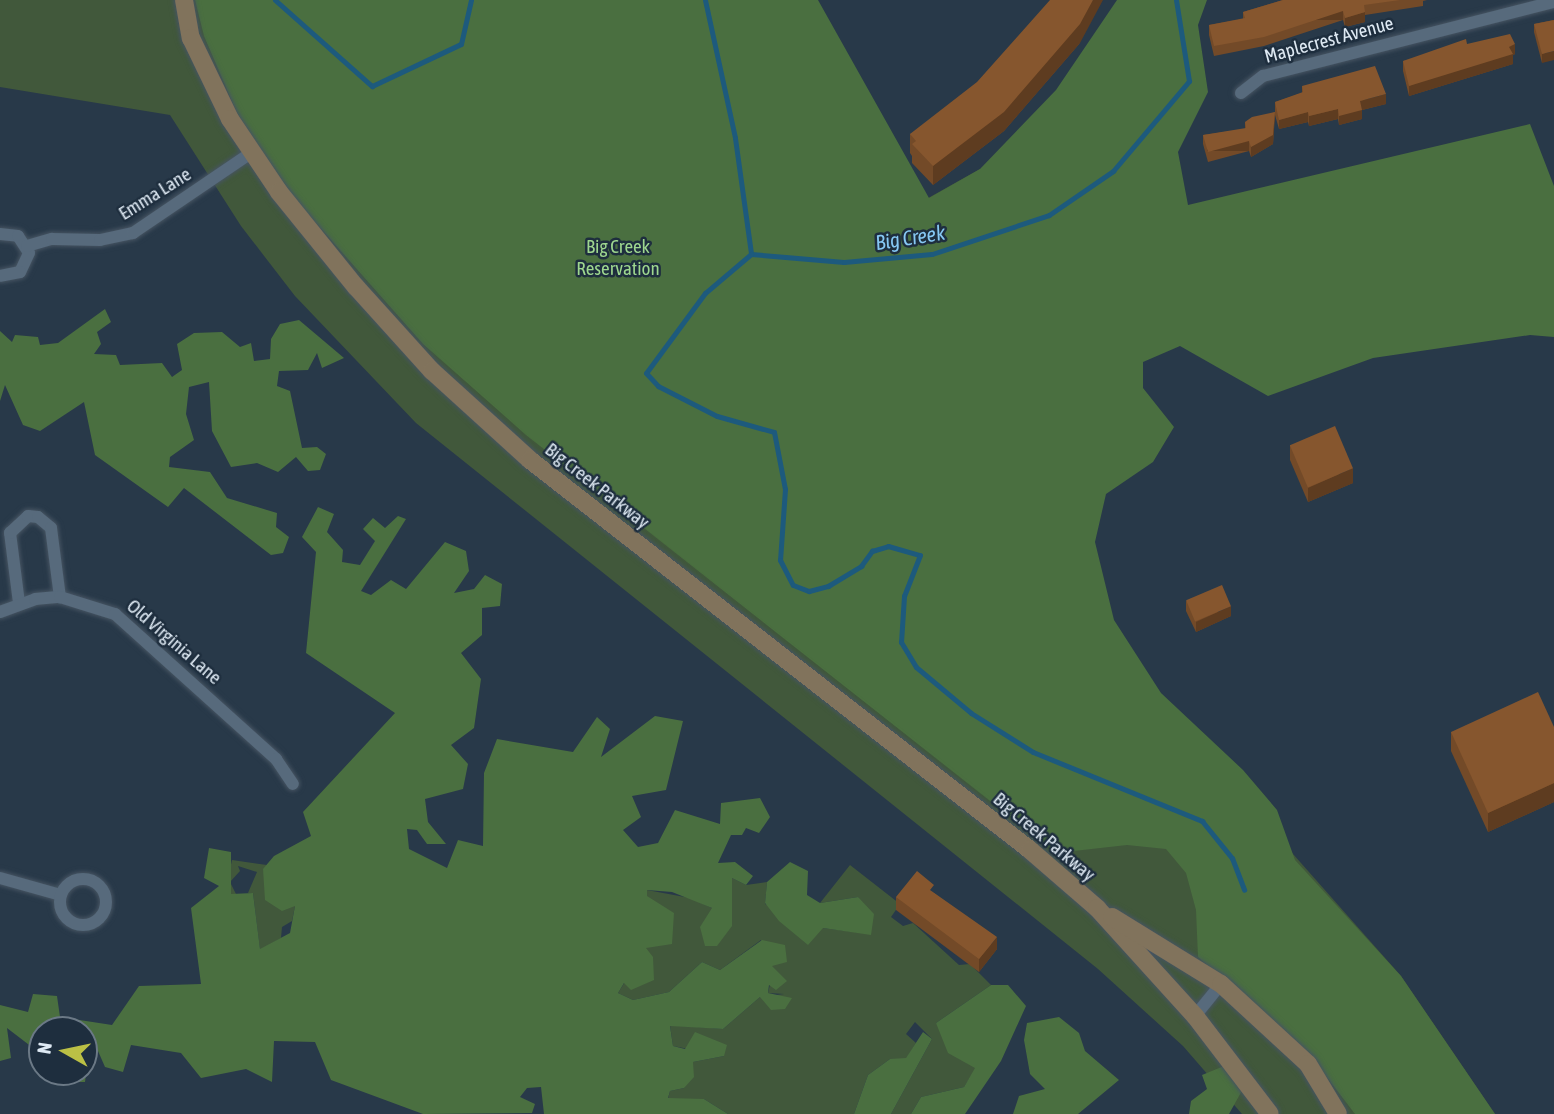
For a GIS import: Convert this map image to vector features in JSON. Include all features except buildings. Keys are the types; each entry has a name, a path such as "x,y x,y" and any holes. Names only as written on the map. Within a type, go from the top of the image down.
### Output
{"street":[{"name":"Big Creek Parkway","path":"184,0 191,38 230,119 252,152 356,287 432,370 530,460 1030,850 1097,908 1195,1016 1270,1114"},
{"name":"Maplecrest Avenue","path":"1241,93 1263,76 1554,2"},
{"name":"Emma Lane","path":"27,246 51,240 113,239 133,233 252,152"},
{"path":"0,234 18,236 27,246 28,260 20,272 0,276"},
{"path":"19,603 10,533 28,516 38,517 51,528 60,597"},
{"name":"Old Virginia Lane","path":"0,612 19,603 60,597 99,606 134,628 276,759 293,784"},
{"path":"0,878 61,895"},
{"name":"Big Creek Parkway","path":"1097,908 1221,984 1308,1064 1338,1114"},
{"path":"1195,1016 1221,984"}],"green space":[{"name":"Big Creek Reservation","path":"0,0 748,0 905,211 980,169 1023,549 1401,976 1495,1114 1242,1114 1183,1046 1098,969 416,423 295,296 241,226 170,115 0,87"},
{"name":"Big Creek Reservation","path":"195,0 818,0 929,198 980,169 1056,90 1117,0 1207,0 1198,25 1208,92 1178,152 1188,205 1530,124 1554,186 1554,337 1530,335 1373,358 1268,396 1180,346 1143,362 1143,388 1174,427 1153,462 1106,494 1095,542 1114,620 1161,693 1243,770 1277,810 1295,860 1401,976 1495,1114 1355,1114 1309,1054 1198,957 1196,910 1186,873 1166,849 1127,845 1056,853 526,435 423,344 286,189 237,113 204,36"},
{"path":"105,309 111,322 97,332 101,344 94,354 116,355 120,365 162,363 172,377 182,370 177,344 194,333 222,332 240,347 251,343 254,361 270,359 271,339 280,324 299,320 344,358 322,368 317,353 308,370 279,371 277,386 290,391 302,448 317,447 326,454 320,470 308,471 296,457 278,472 257,463 231,467 212,431 209,382 189,387 186,414 194,440 170,457 169,467 210,472 227,498 277,513 276,527 289,537 283,553 271,555 184,488 168,507 95,455 84,402 40,431 23,425 5,385 0,401 0,331 12,342 15,335 38,337 40,345 58,343"},
{"path":"318,507 334,514 327,532 343,550 342,562 360,565 375,541 363,529 373,518 385,528 398,516 406,519 361,591 371,595 391,580 406,589 445,542 466,551 469,571 454,593 474,589 485,575 502,584 500,606 482,608 482,635 461,653 481,679 474,728 451,745 468,764 463,789 425,799 428,822 446,844 427,844 417,830 407,829 409,849 447,868 458,840 483,846 484,773 497,739 573,752 597,717 610,729 601,757 655,716 683,721 666,790 632,796 641,817 623,830 638,847 658,843 675,810 720,824 721,803 760,798 770,817 759,833 746,828 742,835 731,835 718,863 735,862 753,876 746,885 732,878 732,926 717,946 705,946 700,927 712,908 672,892 647,890 647,896 674,913 672,944 646,948 653,957 654,980 631,990 624,983 618,993 633,1000 669,992 702,962 720,970 762,940 785,945 787,962 772,966 787,981 776,990 769,985 768,993 792,998 785,1009 771,1010 760,997 723,1029 670,1026 673,1046 685,1049 695,1032 727,1045 724,1056 693,1062 694,1077 684,1088 670,1091 668,1098 704,1099 728,1114 544,1114 541,1087 527,1088 520,1097 535,1104 532,1113 423,1114 331,1080 315,1042 274,1041 272,1082 246,1069 201,1078 181,1053 131,1045 123,1072 105,1067 98,1051 98,1023 112,1025 139,986 201,984 191,908 219,886 204,878 209,848 231,852 231,894 253,893 260,949 290,933 295,906 282,911 265,900 263,869 274,856 311,836 303,812 395,713 306,653 316,552 302,537"},
{"path":"232,860 267,865 263,870 295,906 292,921 282,927 281,938 260,950 253,893 248,893 257,872 238,866 240,871 230,882 236,894 231,895 228,878"},
{"path":"790,862 808,871 807,895 820,903 858,897 874,914 871,935 823,928 808,945 779,921 765,903 767,882"},
{"path":"850,865 900,904 891,917 903,926 913,923 959,965 970,964 991,985 936,1023 976,1068 964,1087 921,1097 911,1114 891,1114 932,1039 915,1022 906,1034 916,1043 906,1059 890,1059 868,1075 854,1114 728,1114 704,1099 668,1099 670,1091 684,1088 693,1062 724,1056 673,1046 670,1025 723,1029 760,997 784,994 768,993 773,971 761,940 720,970 702,962 669,992 633,1000 618,993 646,948 647,890 690,898 712,908 732,925 732,878 746,885 767,882 765,904 823,928 870,934 858,897 820,903"},
{"path":"991,985 1008,985 1026,1006 1001,1061 965,1114 911,1114 921,1097 964,1087 975,1068 948,1053 936,1023"},
{"path":"33,994 57,996 60,1016 28,1016 28,1044 7,1028 11,1058 0,1061 0,1005 28,1012"},
{"path":"1059,1017 1079,1033 1085,1051 1119,1080 1078,1114 1013,1114 1019,1096 1045,1089 1030,1074 1024,1040 1027,1023"},
{"path":"923,1032 932,1039 891,1114 854,1114 868,1075 890,1059 906,1058"},
{"path":"1229,1064 1244,1087 1229,1114 1189,1114 1191,1101 1207,1089 1202,1075"}],"waterway":[{"name":"Big Creek","path":"275,0 372,86 461,44 471,0"},
{"name":"Big Creek","path":"705,0 735,138 751,254 844,262 932,254 1049,215 1113,171 1189,81 1176,0"},
{"path":"751,254 705,293 646,373 658,386 717,416 774,432 785,489 780,560 793,585 809,591 828,586 861,566 872,551 888,546 920,555 904,596 901,642 916,667 971,713 1033,752 1202,821 1232,858 1244,890"}]}
